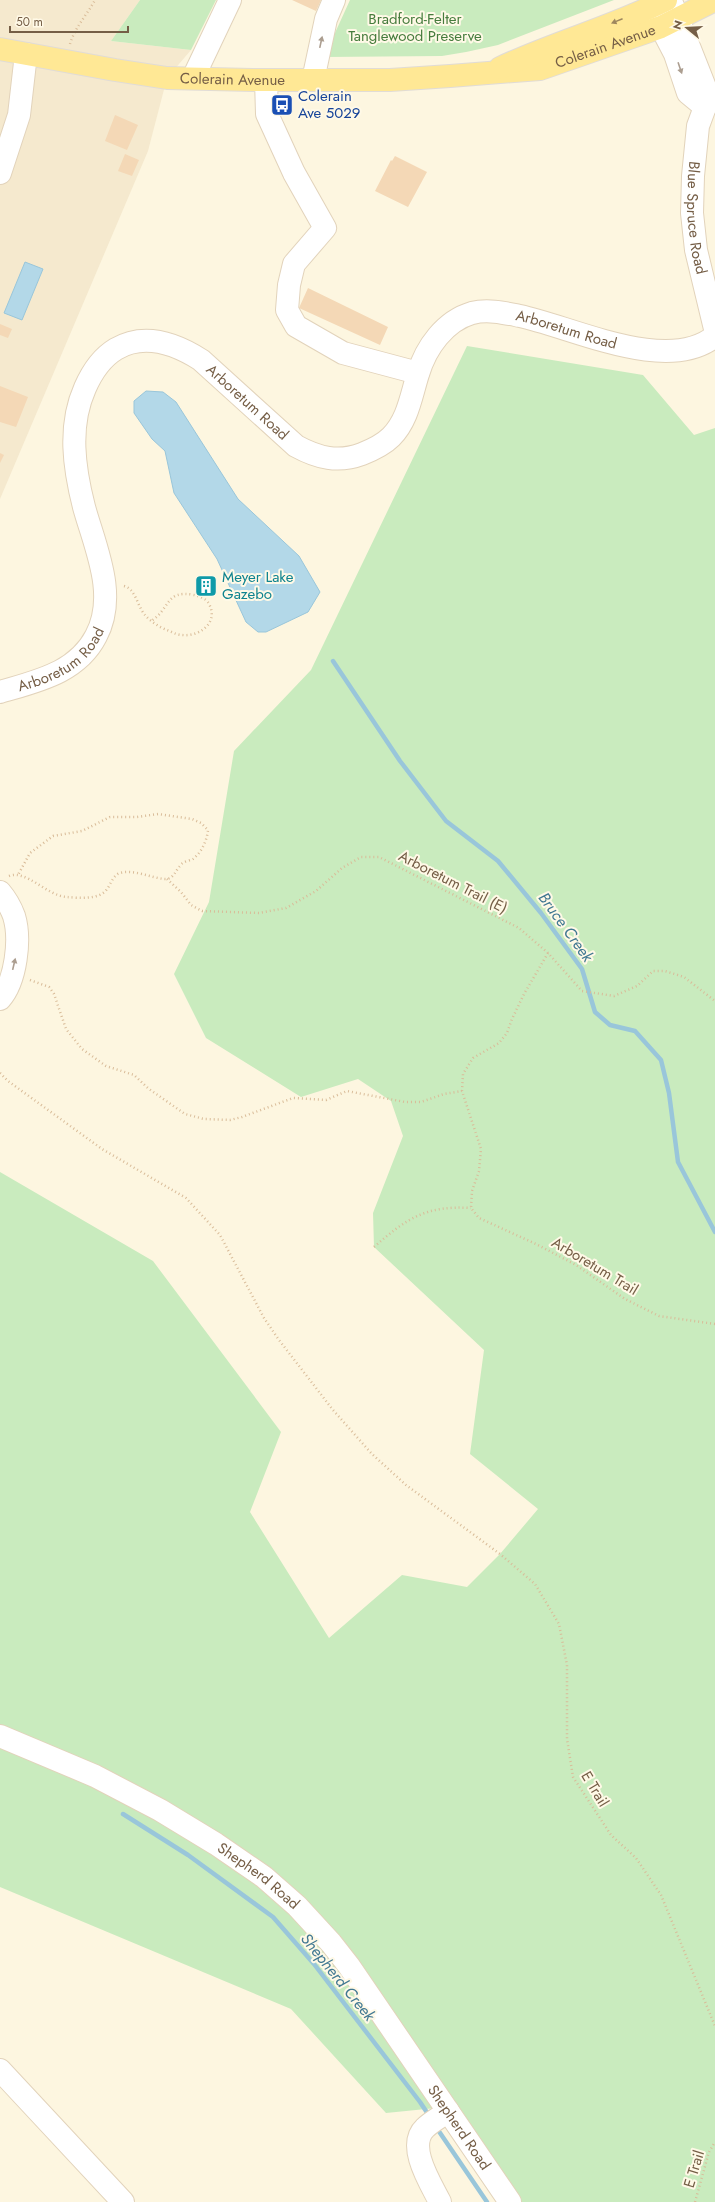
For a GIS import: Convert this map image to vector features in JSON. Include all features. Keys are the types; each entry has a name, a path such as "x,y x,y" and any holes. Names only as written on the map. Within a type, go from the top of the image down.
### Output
{"main road":[{"name":"Colerain Avenue","path":"0,49 67,62 167,78 390,80 490,72 538,50 588,33 666,11 715,0"}],"street":[{"path":"193,78 230,0"},
{"path":"313,80 326,19 334,0"},
{"path":"666,11 675,54 688,93 710,102"},
{"name":"Blue Spruce Road","path":"666,11 706,67 706,87 710,102 698,126 693,176 692,213 696,250 715,329"},
{"path":"1,166 19,115 26,54"},
{"path":"266,80 267,114 294,173 325,228 294,264 289,285 288,310 296,326 342,354 418,373"},
{"name":"Arboretum Road","path":"0,692 57,674 84,654 96,636 103,618 105,587 100,562 84,505 75,462 74,440 76,418 81,397 90,376 98,364 109,353 122,346 136,341 151,340 166,343 186,350 201,360 296,446 311,454 327,459 339,459 357,456 375,448 391,438 400,426 409,408 418,373 430,348 440,333 450,325 472,313 485,311 546,322 589,336 632,347 670,352 707,343 715,336"},
{"path":"0,999 5,993 16,960 14,916 3,885"},
{"name":"Shepherd Road","path":"0,1736 95,1776 160,1810 216,1844 264,1877 297,1906 335,1949 510,2202"},
{"path":"0,2070 123,2202"},
{"path":"440,2202 420,2160 418,2143 424,2128 448,2111"}],"path":[{"path":"67,62 75,28 86,17 95,0"},
{"path":"105,587 126,586 131,590 144,614 151,621 182,636 193,634 207,627 212,620 213,610 208,601 198,596 179,594 171,597 158,617 151,621"},
{"path":"3,885 18,875 30,853 53,836 82,831 110,817 137,817 158,814 192,819 201,823 208,830 203,846 197,855 180,865 174,876 167,879 132,873 119,873 114,877 106,891 100,896 67,897 54,894 32,880 18,875"},
{"name":"Arboretum Trail (E)","path":"167,879 181,892 191,905 202,911 259,913 286,908 316,891 342,868 361,857 379,857 519,928 548,953 582,991 614,996 637,986 653,971 665,971 684,977 715,1001"},
{"path":"374,1247 401,1224 427,1212 452,1206 471,1208 472,1191 479,1171 481,1149 462,1092 463,1074 473,1058 499,1044 507,1034 512,1019 524,994 548,953"},
{"path":"11,976 40,983 49,987 54,994 66,1029 82,1049 106,1066 134,1075 149,1089 185,1114 204,1119 230,1120 293,1098 326,1100 347,1091 405,1102 421,1102 444,1094 462,1092"},
{"name":"E Trail","path":"0,1073 8,1081 102,1149 186,1198 220,1235 275,1335 333,1410 372,1454 406,1485 500,1554 535,1584 559,1624 567,1665 567,1739 573,1777 611,1835 636,1858 661,1895 715,2026"},
{"name":"Arboretum Trail","path":"471,1208 479,1218 536,1244 576,1265 625,1299 659,1316 715,1324"},
{"name":"E Trail","path":"695,2202 709,2152 715,2142"}],"shaded area":[{"path":"0,0 140,0 111,41 191,50 167,78 148,151 0,499"}],"green space":[{"path":"140,0 216,0 191,50 111,41"},
{"name":"Bradford-Felter Tanglewood Preserve","path":"350,0 614,0 498,45 466,52 442,56 324,57"},
{"path":"467,346 643,375 694,435 715,428 715,2202 510,2202 456,2106 386,2113 291,2009 0,1887 0,1172 153,1261 281,1432 250,1512 329,1638 402,1575 467,1587 500,1554 538,1509 470,1454 484,1350 374,1247 373,1213 403,1136 391,1101 358,1079 301,1097 206,1038 174,974 209,902 234,751 311,670"}],"water":[{"path":"25,262 43,269 22,320 4,313"},
{"path":"146,391 163,392 176,402 238,499 299,556 320,592 308,612 266,632 258,632 246,622 217,559 174,493 165,451 152,439 134,413 134,401"}],"building":[{"path":"292,0 321,0 316,11"},
{"path":"115,115 138,125 127,150 105,141"},
{"path":"125,154 139,160 132,176 118,171"},
{"path":"395,156 427,172 408,207 375,191 391,160 392,161"},
{"path":"308,288 388,327 380,345 299,308"},
{"path":"0,324 12,329 8,338 0,335"},
{"path":"0,386 28,397 16,427 0,422"},
{"path":"0,453 4,455 0,463"},
{"name":"Meyer Lake Gazebo","path":"206,580 211,583 210,589 205,591 201,588 201,582"}],"waterway":[{"name":"Bruce Creek","path":"333,661 400,761 446,821 498,861 541,913 582,969 595,1012 610,1025 635,1031 661,1060 669,1093 678,1162 715,1232"},
{"name":"Shepherd Creek","path":"123,1814 188,1855 273,1917 314,1964 430,2117"},
{"name":"Shepherd Creek","path":"436,2127 487,2202"}],"place":[{"name":"Colerain Ave 5029","path":"282,105"},
{"name":"Meyer Lake Gazebo","path":"206,586"}]}
